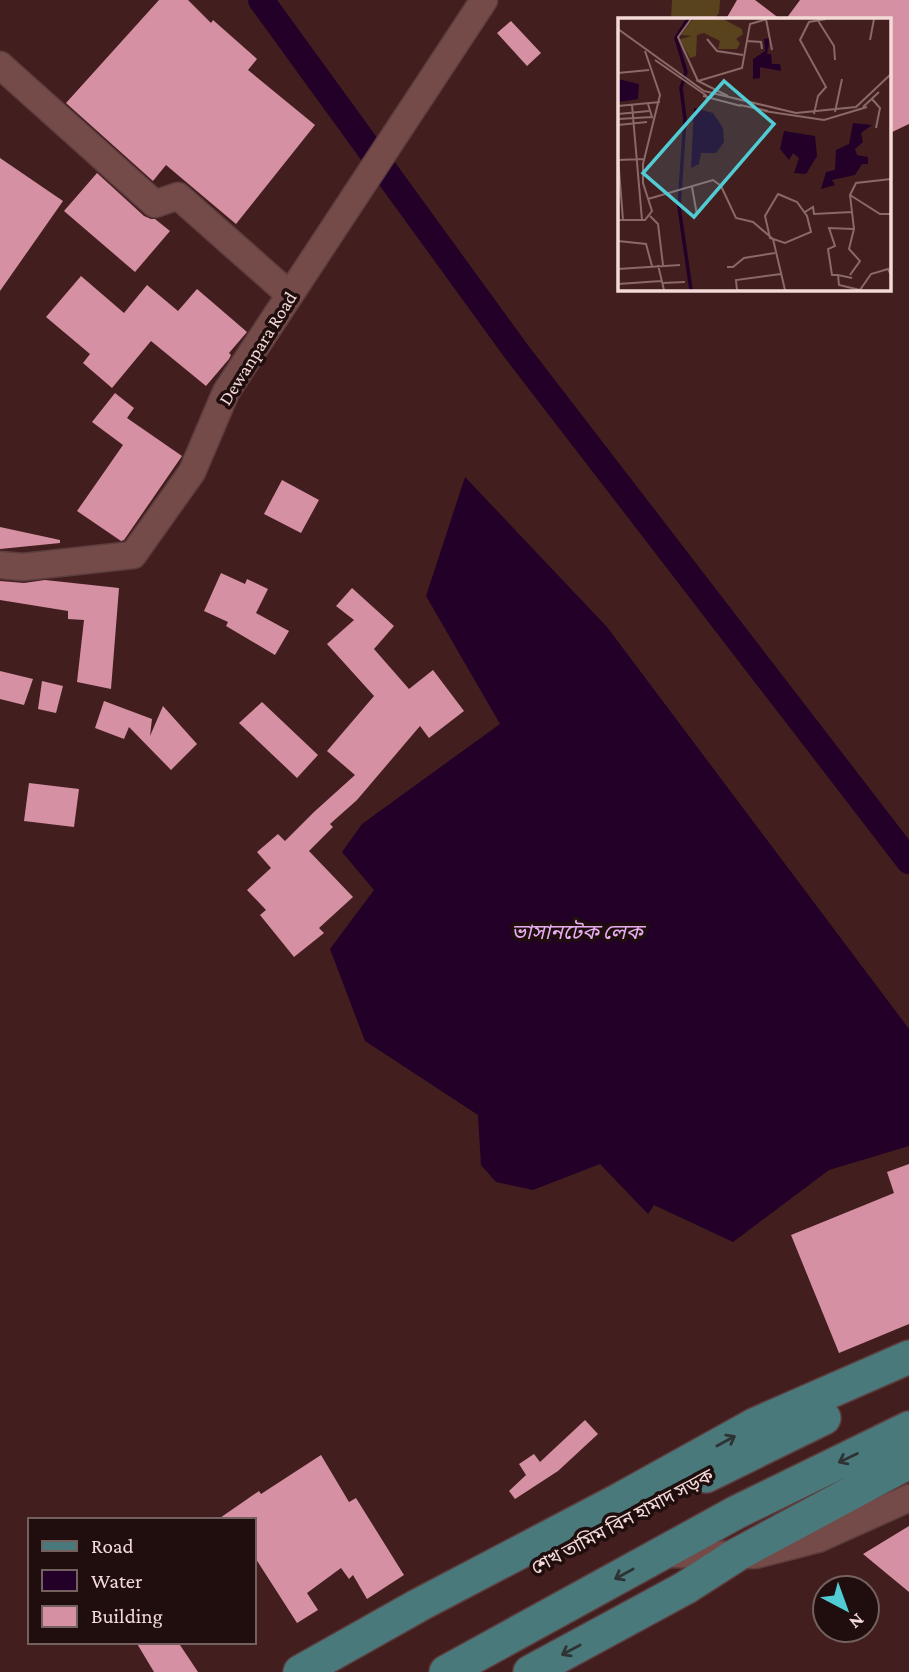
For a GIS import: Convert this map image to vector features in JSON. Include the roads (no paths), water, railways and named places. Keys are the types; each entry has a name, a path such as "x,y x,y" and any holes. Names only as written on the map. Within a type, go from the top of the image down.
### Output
{"main road":[{"path":"300,1672 418,1605 619,1500 755,1424 909,1357"},
{"name":"শেখ তামিম বিন হামাদ সড়ক","path":"340,1672 667,1496 797,1430 909,1378"},
{"path":"446,1672 737,1512 909,1428"},
{"path":"530,1672 685,1588 738,1554 909,1462"}],"street":[{"name":"Dewanpara Road","path":"0,565 23,567 133,555 192,472 226,392 484,0"},
{"path":"0,65 155,204 178,196 290,295"},
{"path":"660,1554 755,1555 818,1539 909,1498"}],"water":[{"name":"ভাসানটেক লেক","path":"465,477 607,627 909,1029 909,1146 829,1170 733,1242 654,1205 648,1214 600,1164 533,1190 496,1182 481,1165 478,1115 365,1041 330,949 374,890 342,852 362,824 500,724 426,596"}],"waterway":[{"path":"261,0 516,351 909,861"}]}
